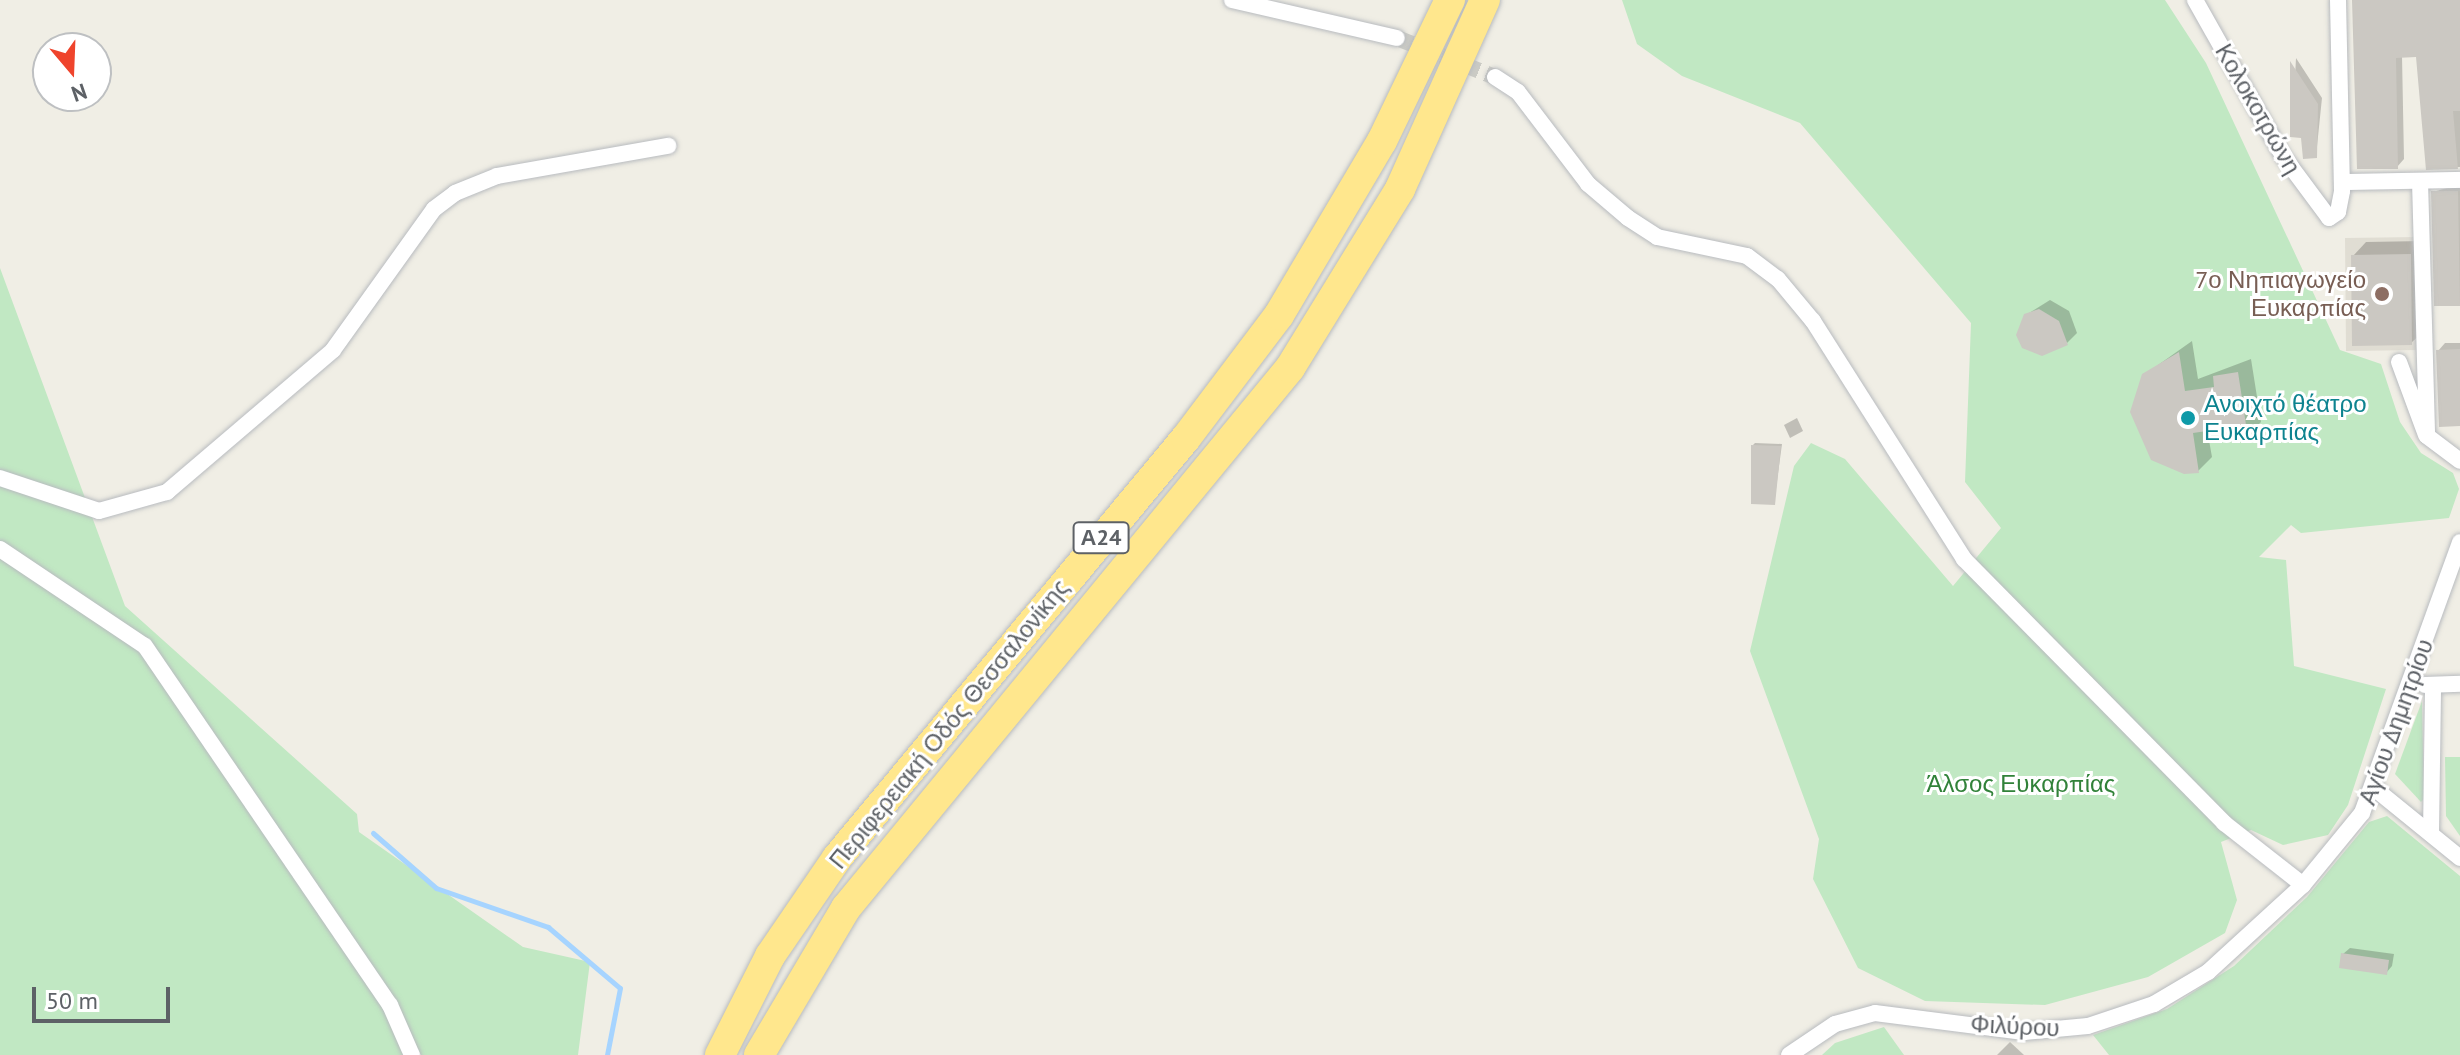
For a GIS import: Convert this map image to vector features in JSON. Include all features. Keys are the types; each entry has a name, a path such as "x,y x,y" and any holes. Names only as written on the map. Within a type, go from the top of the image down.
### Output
{"highway":[{"name":"Περιφερειακή Οδός Θεσσαλονίκης","path":"720,1055 770,956 837,858 1251,355 1357,186 1450,0"},
{"name":"Περιφερειακή Οδός Θεσσαλονίκης","path":"759,1055 846,908 1290,368 1400,189 1485,0"}],"street":[{"path":"1232,0 1397,38"},
{"name":"Κολοκοτρώνη","path":"2195,0 2322,216 2338,212 2342,182"},
{"path":"2338,0 2342,182 2460,180"},
{"path":"1495,77 1518,92 1588,184 1628,218 1657,237 1747,256 1794,296 1964,559 2224,823 2303,885"},
{"path":"0,478 99,511 167,492 333,350 434,209 455,193 497,176 668,146"},
{"path":"2420,181 2427,436"},
{"path":"2399,362 2414,417 2427,436 2460,461"},
{"name":"Αγίου Δημητρίου","path":"2303,885 2346,836 2374,788 2460,542"},
{"path":"0,549 145,646 390,1005 412,1055"},
{"path":"2411,686 2460,684"},
{"name":"Αγίου Δημητρίου","path":"2431,834 2433,685"},
{"path":"2374,788 2460,858"},
{"name":"Φιλύρου","path":"1789,1055 1835,1024 1875,1013 2024,1032 2115,1019 2194,982 2303,885"}],"shaded area":[{"name":"7ο Νηπιαγωγείο Ευκαρπίας","path":"2418,237 2419,350 2346,351 2345,238"}],"green space":[{"name":"Άλσος Ευκαρπίας","path":"1622,0 2165,0 2206,63 2340,350 2381,364 2400,422 2421,453 2453,473 2459,489 2449,518 2301,533 2291,525 2259,557 2286,560 2294,666 2386,689 2348,805 2328,835 2283,845 2251,830 2221,842 2237,900 2225,933 2148,977 2045,1005 1925,1001 1858,968 1813,879 1819,839 1750,651 1794,466 1811,443 1845,459 1953,586 2001,528 1965,482 1971,323 1800,123 1682,76 1637,44"},
{"path":"0,268 125,606 357,814 359,832 523,947 590,962 578,1055 0,1055"},
{"path":"2422,701 2424,799 2421,802 2395,774"},
{"path":"2445,757 2460,757 2460,836 2446,816"},
{"path":"2387,816 2460,876 2460,1055 2109,1055 2093,1035 2167,1009 2234,966 2307,897 2369,822"},
{"path":"1884,1027 1904,1055 1822,1055 1835,1043"}],"building":[{"path":"2352,0 2460,0 2460,111 2453,111 2458,169 2426,170 2416,57 2396,58 2398,169 2357,169"},
{"path":"2290,61 2318,104 2317,158 2303,159 2301,138 2290,137"},
{"path":"2431,191 2458,191 2460,306 2434,306"},
{"name":"7ο Νηπιαγωγείο Ευκαρπίας","path":"2411,254 2412,345 2352,346 2351,255"},
{"path":"2039,309 2059,321 2068,345 2042,356 2022,348 2016,335 2024,314"},
{"path":"2460,349 2460,426 2439,427 2436,350"},
{"name":"Ανοιχτό θέατρο Ευκαρπίας","path":"2179,352 2185,391 2214,387 2213,376 2238,372 2248,438 2223,442 2221,429 2193,433 2199,473 2184,474 2151,460 2130,412 2142,374"},
{"path":"1751,445 1781,446 1775,505 1751,504"},
{"path":"2341,953 2389,960 2387,975 2339,968"}],"waterway":[{"path":"373,833 436,888 548,927 620,988 607,1055"}],"tunnel":[{"path":"1397,38 1495,77"}],"place":[{"name":"7ο Νηπιαγωγείο Ευκαρπίας","path":"2382,294"},
{"name":"Ανοιχτό θέατρο Ευκαρπίας","path":"2188,418"}]}
